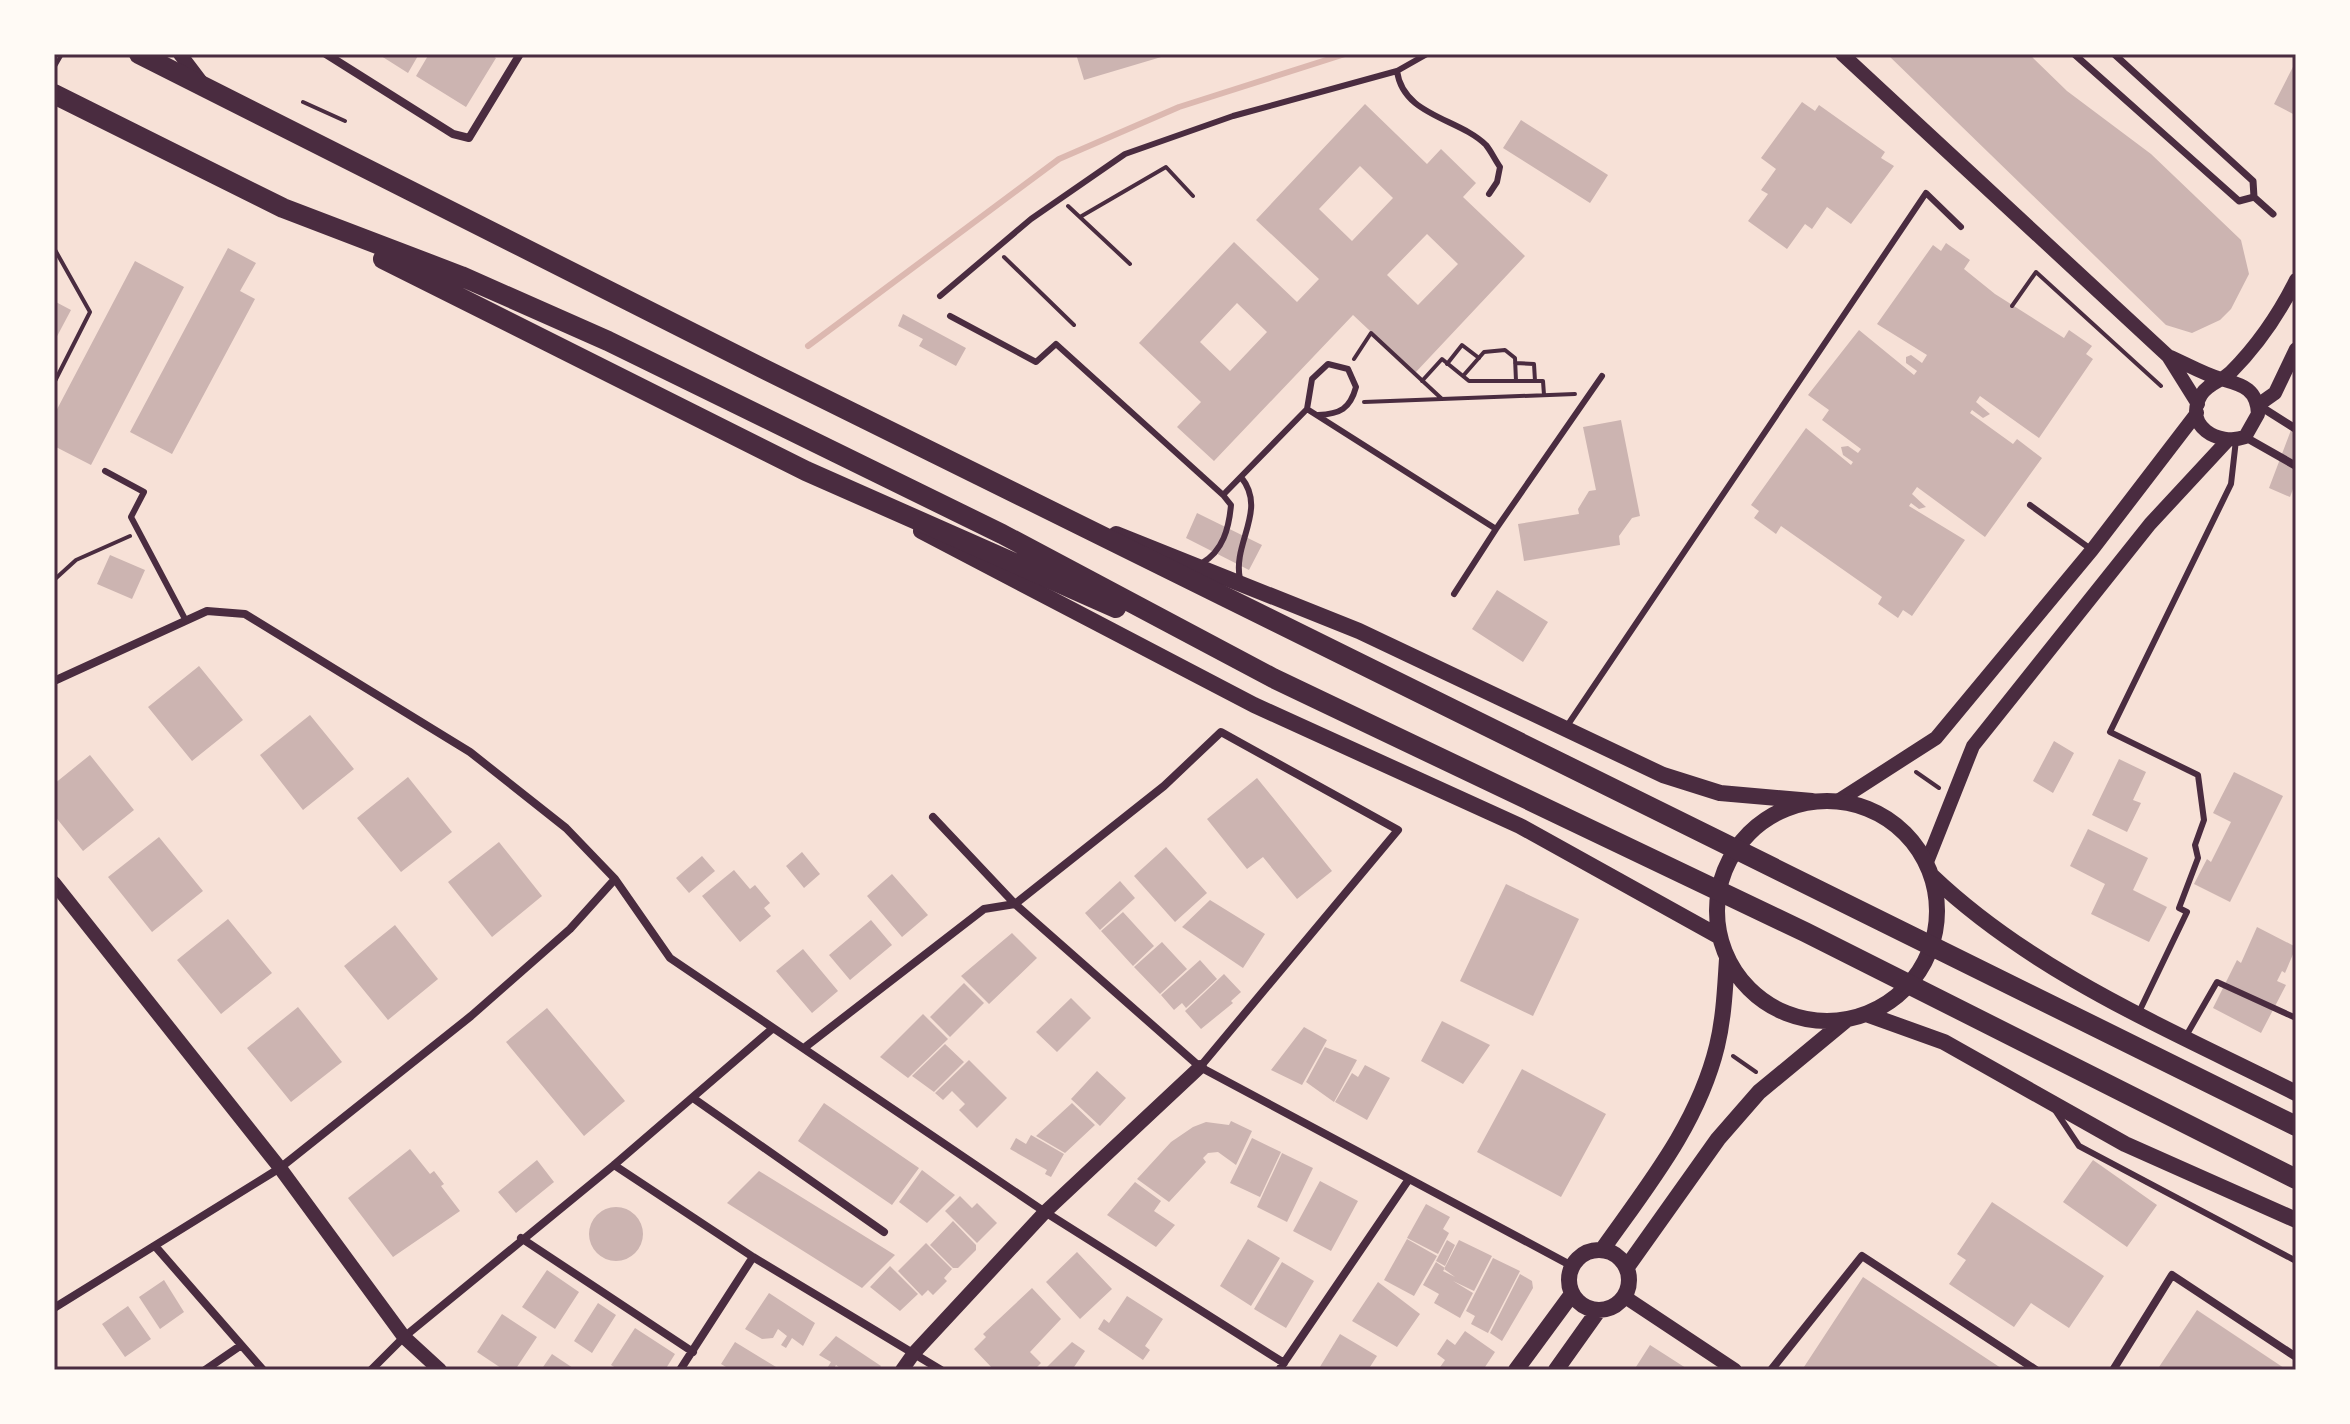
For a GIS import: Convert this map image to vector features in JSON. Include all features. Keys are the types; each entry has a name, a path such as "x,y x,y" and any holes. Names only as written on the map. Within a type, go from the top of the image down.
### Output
{"highway":[{"path":"139,54 2289,1122"},
{"path":"54,94 806,471 1273,678 1805,932 2296,1179"},
{"path":"283,208 461,276 608,341 1002,534 1273,678"}],"main road":[{"path":"806,471 1254,705 1520,826 1720,937"},
{"path":"1014,491 1359,631 1663,775 1720,793 1838,801 1878,813 1903,831 1930,869 2012,943 2138,1014 2296,1093"},
{"path":"1812,801 1779,811 1750,831 1729,858 1717,891 1720,937 1727,959 1756,997 1776,1010 1822,1022 1846,1020 1866,1014 1901,994 1921,971 1933,943 1938,912 1930,869"},
{"path":"1602,1250 1671,1152 1706,1085 1718,1044 1727,959"},
{"path":"1866,1014 1944,1042 2125,1144 2296,1220"},
{"path":"1627,1267 1718,1139 1759,1092 1846,1020"},
{"path":"1556,1370 1598,1311 1617,1305 1625,1297 1630,1277 1627,1267 1621,1258 1602,1250 1584,1253 1572,1266 1569,1275 1572,1294 1578,1303 1598,1311"},
{"path":"1516,1370 1572,1294"}],"street":[{"path":"180,54 205,86"},
{"path":"326,54 453,134 469,138 520,54"},
{"path":"1842,54 2168,356 2197,408 2203,429 2236,439 2296,466"},
{"path":"2074,54 2239,201 2254,197"},
{"path":"2114,54 2253,181 2254,197 2273,214"},
{"path":"1838,801 1936,738 2092,550 2197,408 2207,388 2223,380 2264,337 2296,280"},
{"path":"2258,405 2275,393 2296,349"},
{"path":"1930,869 1973,746 2150,524 2256,423 2258,405 2255,396 2242,383 2223,380 2168,356"},
{"path":"2258,405 2296,429"},
{"path":"54,681 207,611 245,614 470,752 566,828 615,879 670,958 1045,1212 1281,1366 1409,1179"},
{"path":"804,1048 984,909 1015,904 1164,786 1221,732 1398,830 1200,1067 1045,1212 914,1353 902,1370"},
{"path":"933,817 1015,904 1200,1067 1572,1266"},
{"path":"54,1308 280,1168 471,1016 570,929 615,879"},
{"path":"54,883 280,1168 404,1337 440,1370"},
{"path":"371,1370 404,1337 521,1238 614,1165 772,1029"},
{"path":"693,1098 884,1232"},
{"path":"614,1165 753,1257 941,1370"},
{"path":"521,1238 693,1352"},
{"path":"155,1246 263,1370"},
{"path":"1771,1370 1862,1256 2036,1370"},
{"path":"680,1370 753,1257"},
{"path":"2113,1370 2172,1275 2296,1357"},
{"path":"1625,1297 1735,1370"},
{"path":"205,1370 240,1346"}],"lane":[{"path":"940,296 1060,198 1125,154 1233,116 1397,71 1427,54"},
{"path":"1397,71 1399,83 1420,107 1485,144 1500,167 1497,182 1489,194"},
{"path":"1565,729 1926,193 1961,227"},
{"path":"950,316 1036,362 1056,344 1223,495 1231,505 1221,544 1206,561 1195,566"},
{"path":"1223,495 1307,409 1312,379 1328,364 1348,369 1356,387 1352,403 1338,414 1318,415"},
{"path":"1454,594 1602,376"},
{"path":"1307,409 1496,529"},
{"path":"2138,1014 2187,912 2179,908 2198,858 2195,845 2204,820 2198,775 2110,732 2231,484 2236,439"},
{"path":"105,471 144,492 131,517 185,619"},
{"path":"1241,477 1248,486 1253,511 1239,569 1244,585"},
{"path":"2030,505 2092,550"},
{"path":"2185,1037 2217,982 2296,1018"},
{"path":"2050,1104 2079,1146 2296,1261"}],"path":[{"path":"54,68 62,54"},
{"path":"303,102 345,121"},
{"path":"1080,217 1166,167 1193,196"},
{"path":"1060,198 1130,264"},
{"path":"54,248 90,312 54,383"},
{"path":"995,248 1074,325"},
{"path":"2012,306 2036,272 2161,386"},
{"path":"1348,369 1371,333 1443,400"},
{"path":"1447,364 1462,345 1479,358"},
{"path":"1463,376 1484,352 1505,350 1515,358 1516,381"},
{"path":"1422,381 1442,359 1469,381 1543,381 1544,395"},
{"path":"1515,363 1534,364 1535,381"},
{"path":"1352,403 1589,394"},
{"path":"54,580 76,560 139,531"},
{"path":"1916,772 1939,788"},
{"path":"1733,1056 1758,1074"}],"building":[{"path":"378,54 419,54 408,73"},
{"path":"429,54 489,54 496,58 466,107 416,76"},
{"path":"1076,54 1168,54 1168,55 1084,80"},
{"path":"1887,54 2029,54 2067,91 2151,154 2241,240 2249,274 2231,309 2220,320 2192,333 2166,325"},
{"path":"2296,61 2296,112 2295,115 2274,104"},
{"path":"1802,102 1815,111 1819,105 1885,152 1881,158 1894,166 1851,224 1827,207 1812,229 1805,224 1787,249 1748,221 1768,194 1761,190 1776,169 1761,158"},
{"path":"1365,104 1427,164 1441,149 1476,183 1463,197 1525,256 1415,373 1353,315 1214,461 1177,427 1201,402 1139,343 1234,242 1297,302 1319,279 1256,220","holes":["1360,166 1393,198 1352,241 1319,209","1427,234 1458,264 1418,305 1387,275","1237,303 1267,332 1230,371 1200,342"]},
{"path":"1521,120 1608,175 1590,203 1503,148"},
{"path":"1946,243 1970,260 1964,269 1995,294 2064,338 2069,330 2092,346 2086,354 2093,359 2039,438 1980,396 1976,402 1990,414 1983,418 1972,410 1970,413 2013,444 2017,439 2042,458 1985,537 1917,487 1912,494 1926,507 1919,509 1911,503 1909,506 1965,540 1912,616 1903,610 1898,618 1878,604 1882,597 1781,526 1776,534 1754,518 1759,511 1751,505 1806,428 1851,465 1853,462 1843,455 1841,447 1848,446 1858,453 1861,449 1822,420 1829,410 1808,395 1859,330 1914,375 1917,371 1906,363 1906,357 1911,355 1922,363 1927,355 1877,324 1933,245 1941,251"},
{"path":"228,248 256,263 240,291 255,299 172,454 130,432"},
{"path":"135,261 184,287 91,465 54,446 54,415"},
{"path":"54,301 71,310 54,342"},
{"path":"903,314 966,348 956,366 919,346 923,339 898,326"},
{"path":"2296,417 2296,481 2290,497 2269,488"},
{"path":"1621,420 1640,516 1632,518 1619,536 1620,545 1524,561 1518,524 1579,514 1578,509 1589,491 1596,490 1583,427"},
{"path":"1197,513 1262,545 1249,570 1186,538"},
{"path":"110,555 145,570 132,599 97,584"},
{"path":"1497,590 1548,622 1523,662 1472,629"},
{"path":"199,666 243,720 192,761 148,707"},
{"path":"310,715 354,769 303,810 260,755"},
{"path":"2054,741 2074,753 2053,793 2033,781"},
{"path":"90,755 134,810 83,851 54,815 54,784"},
{"path":"2119,759 2146,772 2133,800 2141,803 2127,832 2092,815"},
{"path":"2234,772 2283,796 2230,902 2194,884 2207,859 2211,862 2231,822 2213,813"},
{"path":"408,777 452,832 401,872 357,818"},
{"path":"1257,778 1332,871 1297,899 1263,857 1247,869 1207,819"},
{"path":"2088,829 2148,858 2133,890 2167,907 2149,942 2091,914 2105,884 2070,866"},
{"path":"159,837 203,891 152,932 108,877"},
{"path":"499,842 542,896 492,937 448,882"},
{"path":"1166,847 1207,893 1175,922 1134,876"},
{"path":"802,852 820,874 804,888 786,866"},
{"path":"702,856 715,871 689,893 676,878"},
{"path":"734,870 750,889 755,885 770,903 764,908 771,916 740,942 702,896"},
{"path":"892,874 928,915 902,937 867,896"},
{"path":"1120,881 1135,898 1100,930 1085,913"},
{"path":"1506,884 1579,919 1533,1016 1460,981"},
{"path":"1210,900 1265,934 1243,968 1182,927"},
{"path":"1123,912 1154,946 1133,966 1101,931"},
{"path":"228,919 272,973 221,1014 177,960"},
{"path":"871,920 892,945 850,980 829,955"},
{"path":"395,925 438,979 388,1020 344,966"},
{"path":"2257,927 2296,947 2285,973 2282,971 2277,981 2286,985 2261,1033 2213,1008 2237,960 2241,963"},
{"path":"1012,933 1037,958 989,1004 961,976"},
{"path":"1162,942 1187,969 1160,994 1134,967"},
{"path":"803,949 838,991 812,1013 776,971"},
{"path":"1200,960 1217,979 1186,1008 1182,1003 1174,1010 1161,995"},
{"path":"1224,974 1241,992 1231,1001 1233,1003 1201,1029 1185,1011"},
{"path":"964,983 984,1003 950,1037 930,1017"},
{"path":"1071,998 1091,1018 1057,1052 1036,1032"},
{"path":"298,1007 342,1062 291,1102 247,1048"},
{"path":"547,1008 625,1101 584,1136 506,1042"},
{"path":"923,1014 948,1039 908,1078 880,1057"},
{"path":"1442,1021 1490,1045 1463,1084 1421,1061"},
{"path":"1304,1027 1327,1040 1302,1085 1271,1070"},
{"path":"945,1044 964,1062 934,1092 912,1076"},
{"path":"1325,1047 1357,1060 1334,1102 1306,1082"},
{"path":"969,1060 1007,1098 977,1128 959,1110 965,1104 952,1091 943,1100 935,1093"},
{"path":"1365,1065 1390,1078 1367,1120 1335,1102 1352,1073 1358,1077"},
{"path":"1522,1069 1606,1114 1561,1197 1477,1152"},
{"path":"1097,1071 1126,1098 1100,1126 1071,1099"},
{"path":"824,1103 919,1168 892,1205 798,1141"},
{"path":"1072,1103 1095,1125 1065,1153 1036,1136"},
{"path":"1231,1121 1252,1131 1236,1165 1218,1152 1208,1153 1203,1158 1206,1162 1169,1202 1137,1179 1171,1142 1193,1127 1206,1122 1229,1125"},
{"path":"1031,1135 1064,1154 1051,1177 1045,1174 1047,1170 1010,1149 1016,1138 1026,1144"},
{"path":"1252,1138 1281,1152 1260,1197 1230,1183"},
{"path":"410,1149 430,1174 434,1171 460,1211 393,1257 348,1198"},
{"path":"1282,1153 1313,1168 1287,1222 1257,1207"},
{"path":"537,1160 554,1182 516,1213 498,1192"},
{"path":"2093,1160 2157,1205 2127,1247 2063,1202"},
{"path":"922,1170 955,1195 927,1223 899,1202"},
{"path":"759,1171 895,1255 862,1288 727,1203"},
{"path":"1320,1181 1358,1201 1331,1251 1293,1231"},
{"path":"1135,1182 1161,1201 1154,1211 1175,1225 1156,1247 1107,1215"},
{"path":"960,1196 972,1208 977,1203 997,1223 977,1243 945,1211"},
{"path":"1992,1202 2104,1276 2069,1328 2031,1303 2014,1327 1949,1284 1966,1260 1957,1254"},
{"path":"1426,1204 1450,1217 1443,1229 1449,1233 1438,1254 1407,1238"},
{"path":"616,1207 635,1215 643,1234 635,1253 616,1261 597,1253 589,1234 597,1215"},
{"path":"953,1221 976,1245 976,1250 958,1268 953,1268 930,1245"},
{"path":"1248,1239 1280,1258 1251,1306 1220,1286"},
{"path":"1407,1239 1437,1256 1414,1296 1384,1280"},
{"path":"1447,1240 1455,1245 1445,1266 1436,1261"},
{"path":"1459,1240 1492,1256 1474,1291 1453,1281 1473,1293 1460,1318 1434,1303 1439,1294 1423,1285 1436,1262 1445,1268"},
{"path":"926,1243 952,1269 944,1278 947,1281 933,1295 928,1290 922,1296 898,1271"},
{"path":"1077,1252 1112,1289 1080,1319 1046,1282"},
{"path":"1493,1258 1520,1271 1488,1333 1471,1324 1475,1316 1466,1311"},
{"path":"1282,1262 1314,1281 1286,1328 1254,1309"},
{"path":"890,1266 918,1294 900,1311 870,1287"},
{"path":"547,1270 579,1292 555,1329 522,1307"},
{"path":"1520,1274 1532,1281 1533,1288 1502,1341 1490,1333"},
{"path":"1863,1277 2004,1370 1802,1370"},
{"path":"164,1280 184,1312 160,1329 139,1297"},
{"path":"1378,1282 1420,1314 1397,1347 1352,1321"},
{"path":"1032,1288 1061,1319 1030,1352 1041,1363 1034,1370 994,1370 974,1349 986,1337 983,1334"},
{"path":"769,1293 815,1323 803,1346 792,1338 786,1348 781,1345 787,1336 778,1329 773,1338 762,1339 745,1329"},
{"path":"1127,1296 1163,1319 1145,1346 1150,1350 1143,1360 1098,1329 1104,1319 1109,1323"},
{"path":"598,1303 616,1315 592,1353 574,1341"},
{"path":"128,1306 151,1339 125,1357 102,1324"},
{"path":"2197,1310 2287,1370 2157,1370"},
{"path":"502,1314 537,1337 515,1370 504,1370 477,1352"},
{"path":"635,1328 675,1354 665,1370 619,1370 611,1365"},
{"path":"1465,1331 1495,1352 1483,1370 1438,1370 1445,1360 1437,1354 1447,1339 1455,1345"},
{"path":"1340,1334 1377,1356 1368,1370 1318,1370"},
{"path":"836,1336 881,1366 878,1370 843,1370 836,1365 833,1370 826,1370 831,1362 819,1355"},
{"path":"735,1342 781,1370 731,1370 721,1364"},
{"path":"1072,1342 1085,1351 1072,1370 1044,1370"},
{"path":"1650,1345 1689,1370 1634,1370"},
{"path":"552,1354 576,1370 541,1370"}],"waterway":[{"path":"808,346 1059,159 1179,107 1345,54"}]}
